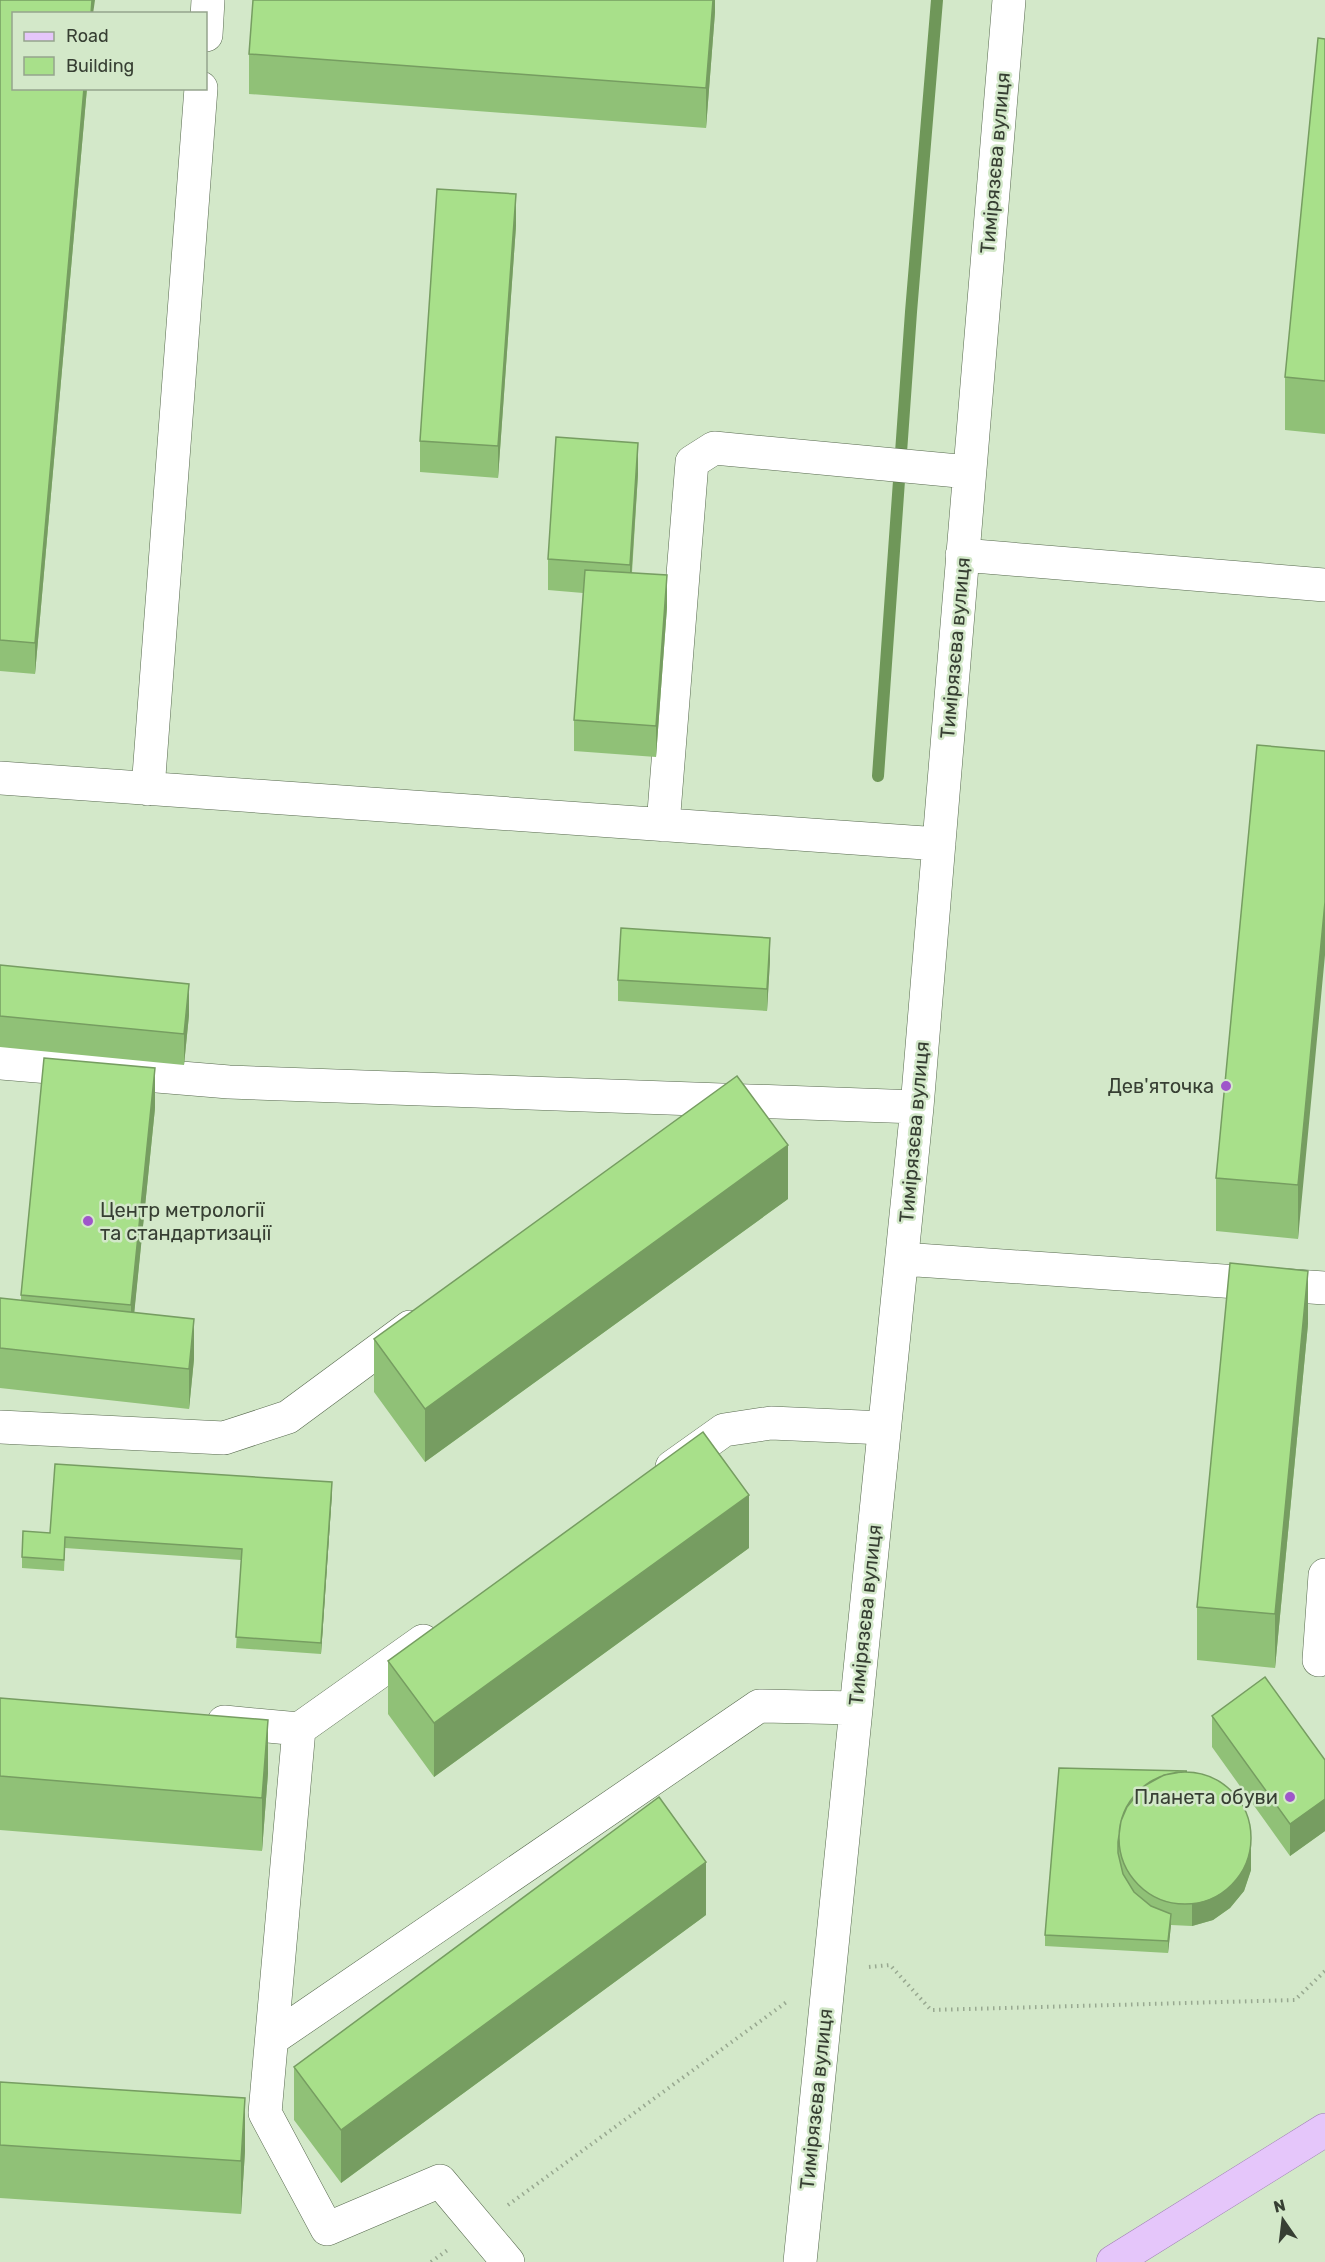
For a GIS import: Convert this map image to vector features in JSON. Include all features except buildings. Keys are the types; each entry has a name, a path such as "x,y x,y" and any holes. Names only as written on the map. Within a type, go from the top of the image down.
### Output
{"main road":[{"path":"1113,2262 1325,2130"}],"street":[{"path":"207,18 208,0"},
{"name":"Тимірязєва вулиця","path":"800,2262 917,1107 1009,0"},
{"path":"148,789 201,90"},
{"path":"663,825 692,462 714,448 969,472"},
{"path":"962,555 1325,585"},
{"path":"0,778 939,844"},
{"path":"0,1063 229,1082 917,1107"},
{"path":"680,1128 718,1100"},
{"path":"902,1259 1325,1288"},
{"path":"0,1427 224,1438 288,1417 431,1311"},
{"path":"647,1484 724,1430 771,1423 884,1428"},
{"path":"1325,1575 1319,1660 1325,1656"},
{"path":"193,1719 299,1729 444,1627"},
{"path":"272,2039 759,1706 856,1708"},
{"path":"299,1729 265,2113 327,2229 440,2181 508,2262"},
{"path":"231,2110 265,2113"}],"waterway":[{"path":"878,776 911,312 937,0"}],"place":[{"name":"Дев'яточка","path":"1226,1086"},
{"name":"Центр метрології та стандартизації","path":"88,1221"},
{"name":"Планета обуви","path":"1290,1797"}]}
